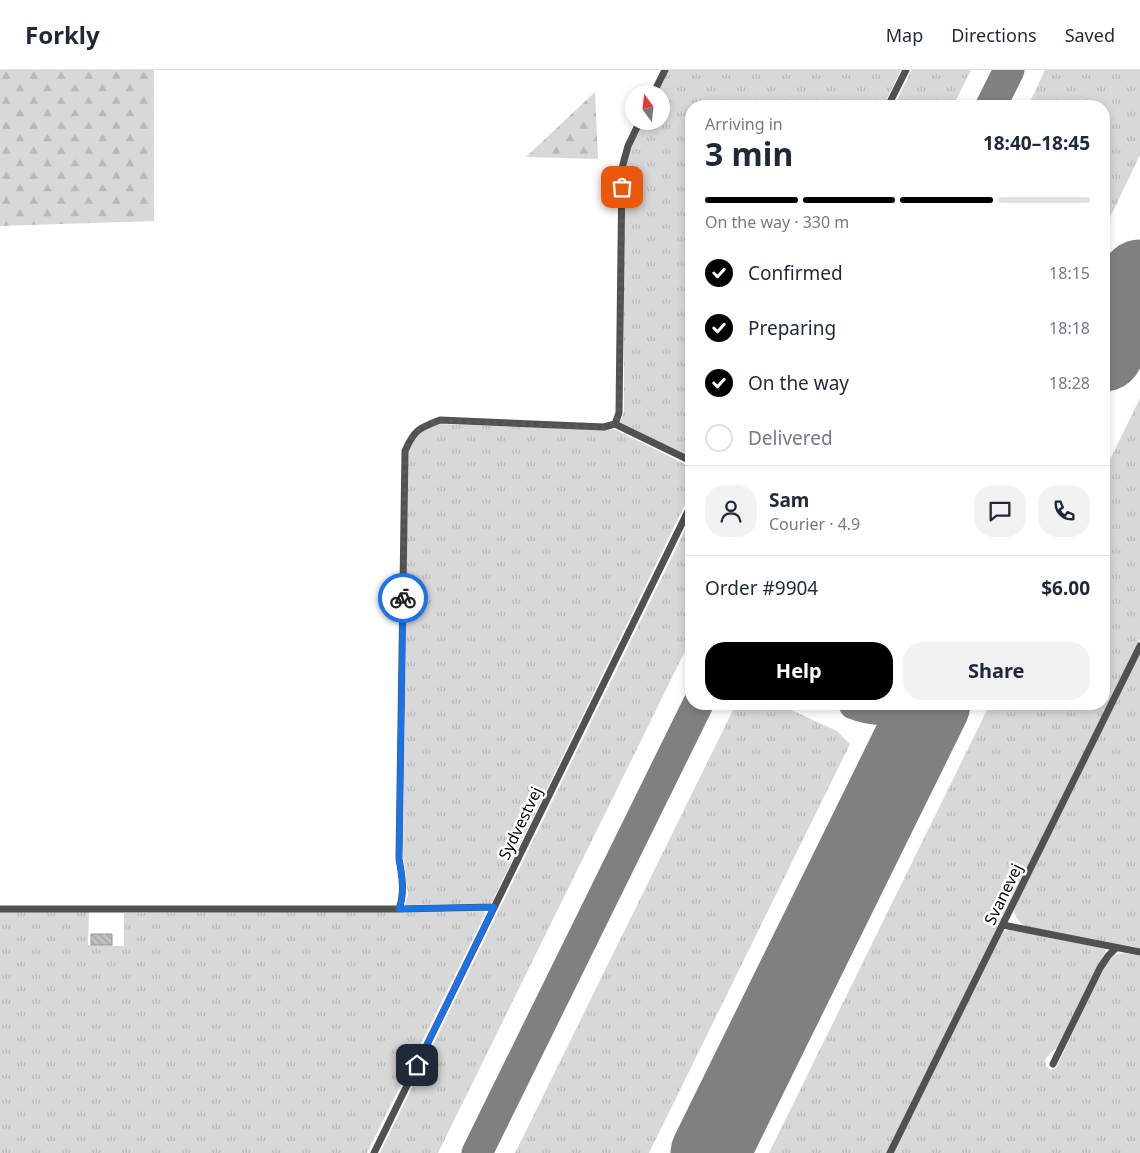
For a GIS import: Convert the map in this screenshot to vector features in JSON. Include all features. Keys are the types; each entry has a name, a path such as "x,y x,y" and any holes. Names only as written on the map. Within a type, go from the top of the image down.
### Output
{"lane":[{"path":"658,85 665,70"},
{"path":"891,100 906,70"},
{"path":"615,424 619,413 622,168 628,146 636,130"},
{"path":"399,909 402,900 402,876 399,859 405,450 412,436 423,426 440,420 604,428 615,424 685,458"},
{"name":"Sydvestvej","path":"374,1153 685,517"},
{"name":"Svanevej","path":"1110,707 1140,646"},
{"name":"Svanevej","path":"890,1153 1108,710"},
{"path":"0,909 399,909 494,907"},
{"path":"1003,924 1140,952"},
{"path":"1053,1064 1100,968 1116,948"}],"green space":[{"path":"0,70 154,70 154,221 0,226"},
{"path":"668,70 901,70 886,100 685,100 685,454 620,422 624,412 624,198 626,163 639,130 670,130 670,85 660,85"},
{"path":"912,70 971,70 956,100 897,100"},
{"path":"1045,70 1140,70 1140,155 1110,218 1110,100 1031,100"},
{"path":"595,92 598,159 526,157"},
{"path":"1140,398 1140,639 1110,700 1110,460"},
{"path":"439,424 614,429 685,464 685,504 491,904 405,905 408,895 403,855 408,451 413,440 428,428"},
{"path":"685,530 685,651 438,1153 380,1153"},
{"path":"1140,654 1140,950 1024,926 1017,919 1014,909"},
{"path":"733,710 791,710 837,731 850,744 649,1153 515,1153"},
{"path":"987,710 1105,710 887,1153 769,1153"},
{"path":"484,911 485,914 367,1153 0,1153 0,912 89,912 88,945 124,946 124,913"},
{"path":"1009,929 1106,950 1060,1047 1051,1052 1045,1060 1046,1066 1051,1070 1056,1068 1107,963 1115,955 1122,953 1140,956 1140,1153 894,1153 1003,932"}],"building":[{"path":"91,934 112,934 112,945 91,945"}],"taxiway":[{"path":"994,100 1009,70"},
{"path":"477,1153 695,710"}],"runway":[{"path":"1110,340 1140,279"},
{"path":"710,1153 928,710"}],"way so far":[{"path":"403,598 405,450 412,436 423,426 440,420 604,428 615,424 619,413 622,187"}],"route":[{"path":"403,598 399,859 402,876 402,900 399,909 494,907 417,1065"}]}
